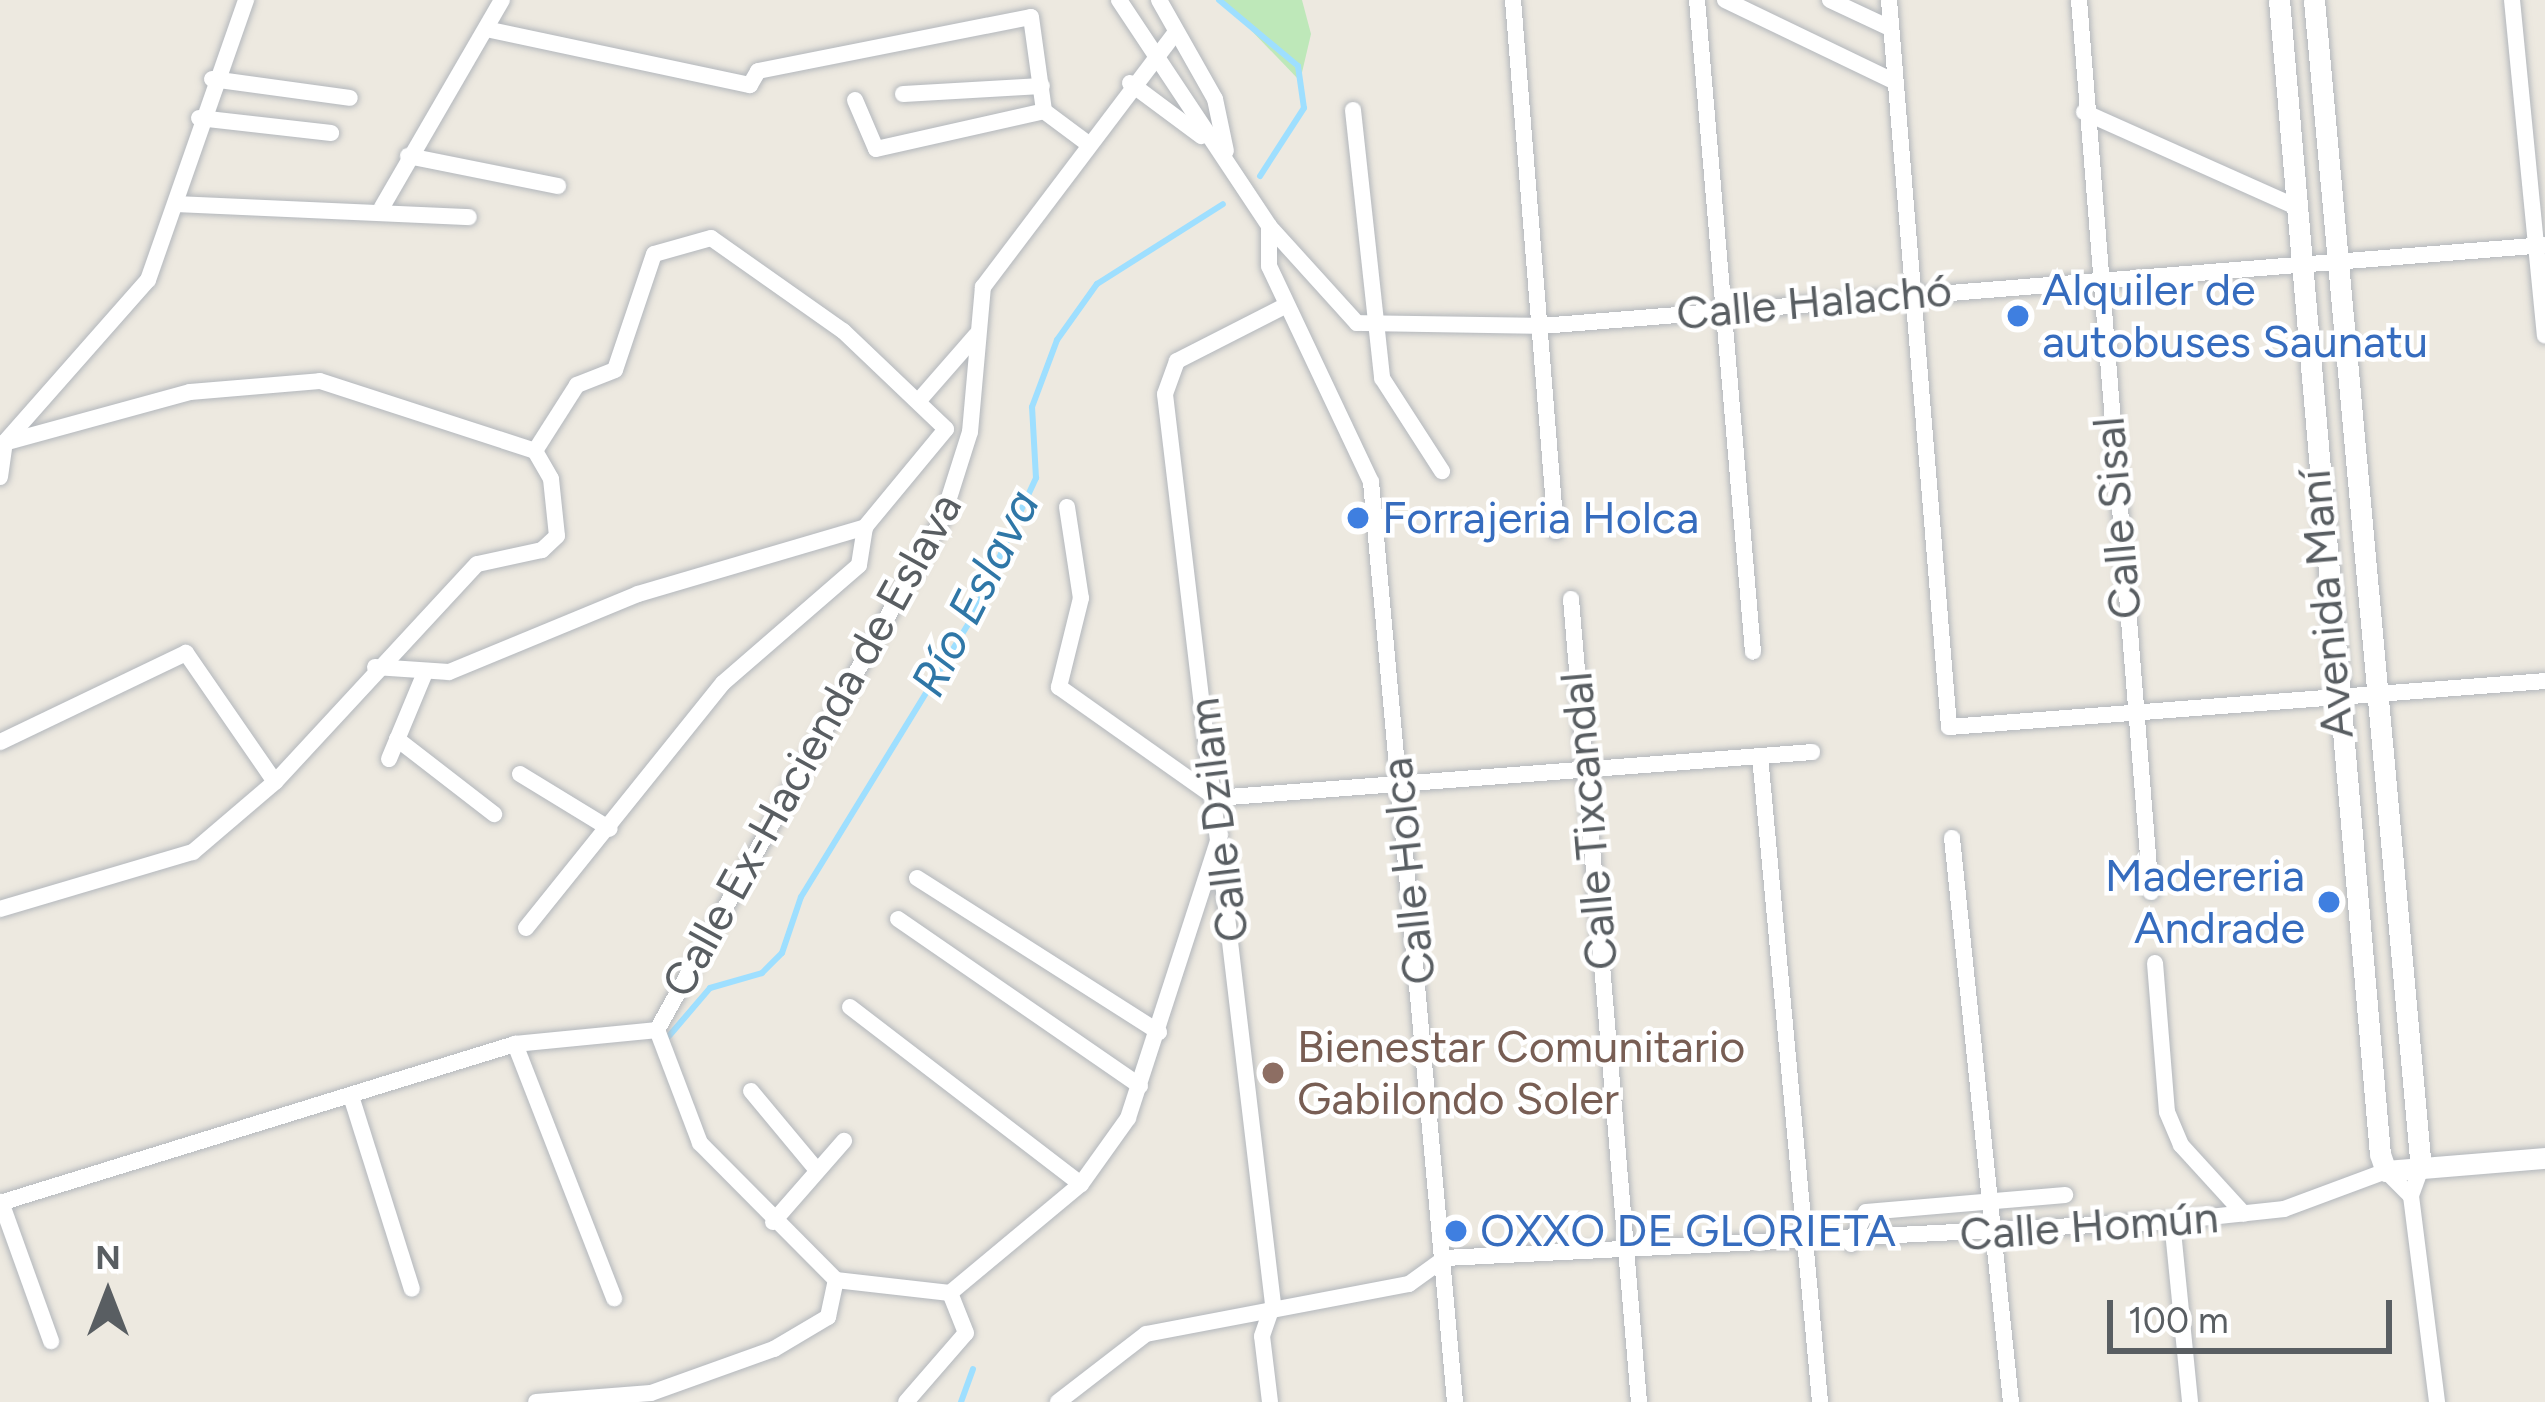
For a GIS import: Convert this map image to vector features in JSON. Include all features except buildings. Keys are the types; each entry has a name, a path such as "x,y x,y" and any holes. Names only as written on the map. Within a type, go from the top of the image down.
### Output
{"street":[{"path":"0,477 3,443 148,280 178,204 212,80 246,0"},
{"path":"382,207 502,0"},
{"path":"1119,0 1226,154 1269,226 1345,314 1372,325"},
{"path":"1159,0 1215,99 1226,154"},
{"path":"1513,0 1556,531"},
{"path":"1697,0 1753,652"},
{"path":"1725,0 1893,81"},
{"path":"1830,0 1890,28"},
{"path":"1889,0 1948,727 2545,681"},
{"name":"Calle Sisal","path":"2079,0 2096,278 2151,892"},
{"name":"Avenida Maní","path":"2279,0 2333,697 2386,1171"},
{"name":"Avenida Maní","path":"2314,0 2330,257 2380,694 2421,1168 2411,1196 2437,1402"},
{"path":"2512,0 2545,334"},
{"path":"486,29 750,85 758,71 1012,7 1034,21 1044,111 1087,143"},
{"name":"Calle Ex-Hacienda de Eslava","path":"836,1280 773,1222 700,1143 657,1030 943,518 970,432 983,287 1153,51 1175,33"},
{"path":"212,80 350,98"},
{"path":"1130,83 1226,154"},
{"path":"903,94 1042,86"},
{"path":"855,100 876,149 1044,111"},
{"path":"1353,110 1372,325 1394,406 1442,471"},
{"path":"2084,112 2292,205"},
{"path":"199,118 331,133"},
{"path":"408,156 558,186"},
{"path":"178,204 382,207 469,217"},
{"name":"Calle Holca","path":"1269,226 1285,306 1371,482 1455,1402"},
{"path":"526,928 723,683 859,565 866,527 944,440 922,397 711,238 654,254 615,370 577,385 536,451"},
{"name":"Calle Halachó","path":"1372,325 1540,326 2296,258 2538,245"},
{"name":"Calle Dzilam","path":"1270,1402 1262,1336 1273,1304 1167,374 1285,306"},
{"path":"922,397 976,335"},
{"path":"0,909 193,852 275,782 375,667 477,563 542,550 557,536 551,478 536,451 320,381 190,392 3,443"},
{"path":"1067,507 1081,598 1059,687 1216,798 1587,776 1812,752"},
{"path":"375,667 424,675 638,593 866,527"},
{"name":"Calle Tixcandal","path":"1570,598 1639,1402"},
{"path":"0,742 186,653 275,782"},
{"path":"389,759 424,675"},
{"path":"397,739 494,814"},
{"path":"1760,756 1820,1402"},
{"path":"520,774 610,829"},
{"path":"536,1402 645,1397 815,1330 836,1280 950,1293 1081,1184 1140,1086 1159,1032 1191,898 1220,834"},
{"path":"1952,838 1996,1201 2011,1402"},
{"path":"917,878 1159,1032"},
{"path":"898,919 1140,1086"},
{"path":"2155,963 2168,1112 2181,1145 2244,1214"},
{"path":"850,1007 1081,1184"},
{"path":"51,1341 0,1203 515,1044 657,1030"},
{"path":"515,1044 614,1298"},
{"path":"751,1090 816,1169"},
{"path":"351,1096 412,1289"},
{"path":"773,1222 844,1141"},
{"name":"Calle Homún","path":"1058,1402 1146,1334 1273,1304 1409,1284 1445,1258 1850,1244 2172,1221 2244,1214 2386,1171 2545,1158"},
{"path":"2386,1171 2411,1196"},
{"path":"1850,1244 1858,1214 2065,1195"},
{"path":"2172,1221 2190,1402"},
{"path":"906,1402 966,1333 950,1293"}],"green space":[{"path":"1222,0 1302,0 1311,34 1300,81"}],"waterway":[{"name":"Río Eslava","path":"1219,0 1298,66 1304,108 1260,176"},
{"name":"Río Eslava","path":"669,1036 710,988 762,973 782,953 801,897 969,623 1036,478 1032,407 1057,340 1097,284 1223,204"},
{"name":"Río Eslava","path":"961,1402 973,1369"}],"place":[{"name":"Alquiler de autobuses Saunatu","path":"2018,316"},
{"name":"Forrajeria Holca","path":"1358,518"},
{"name":"Madereria Andrade","path":"2329,902"},
{"name":"Bienestar Comunitario Gabilondo Soler","path":"1273,1073"},
{"name":"OXXO DE GLORIETA","path":"1456,1231"}]}
